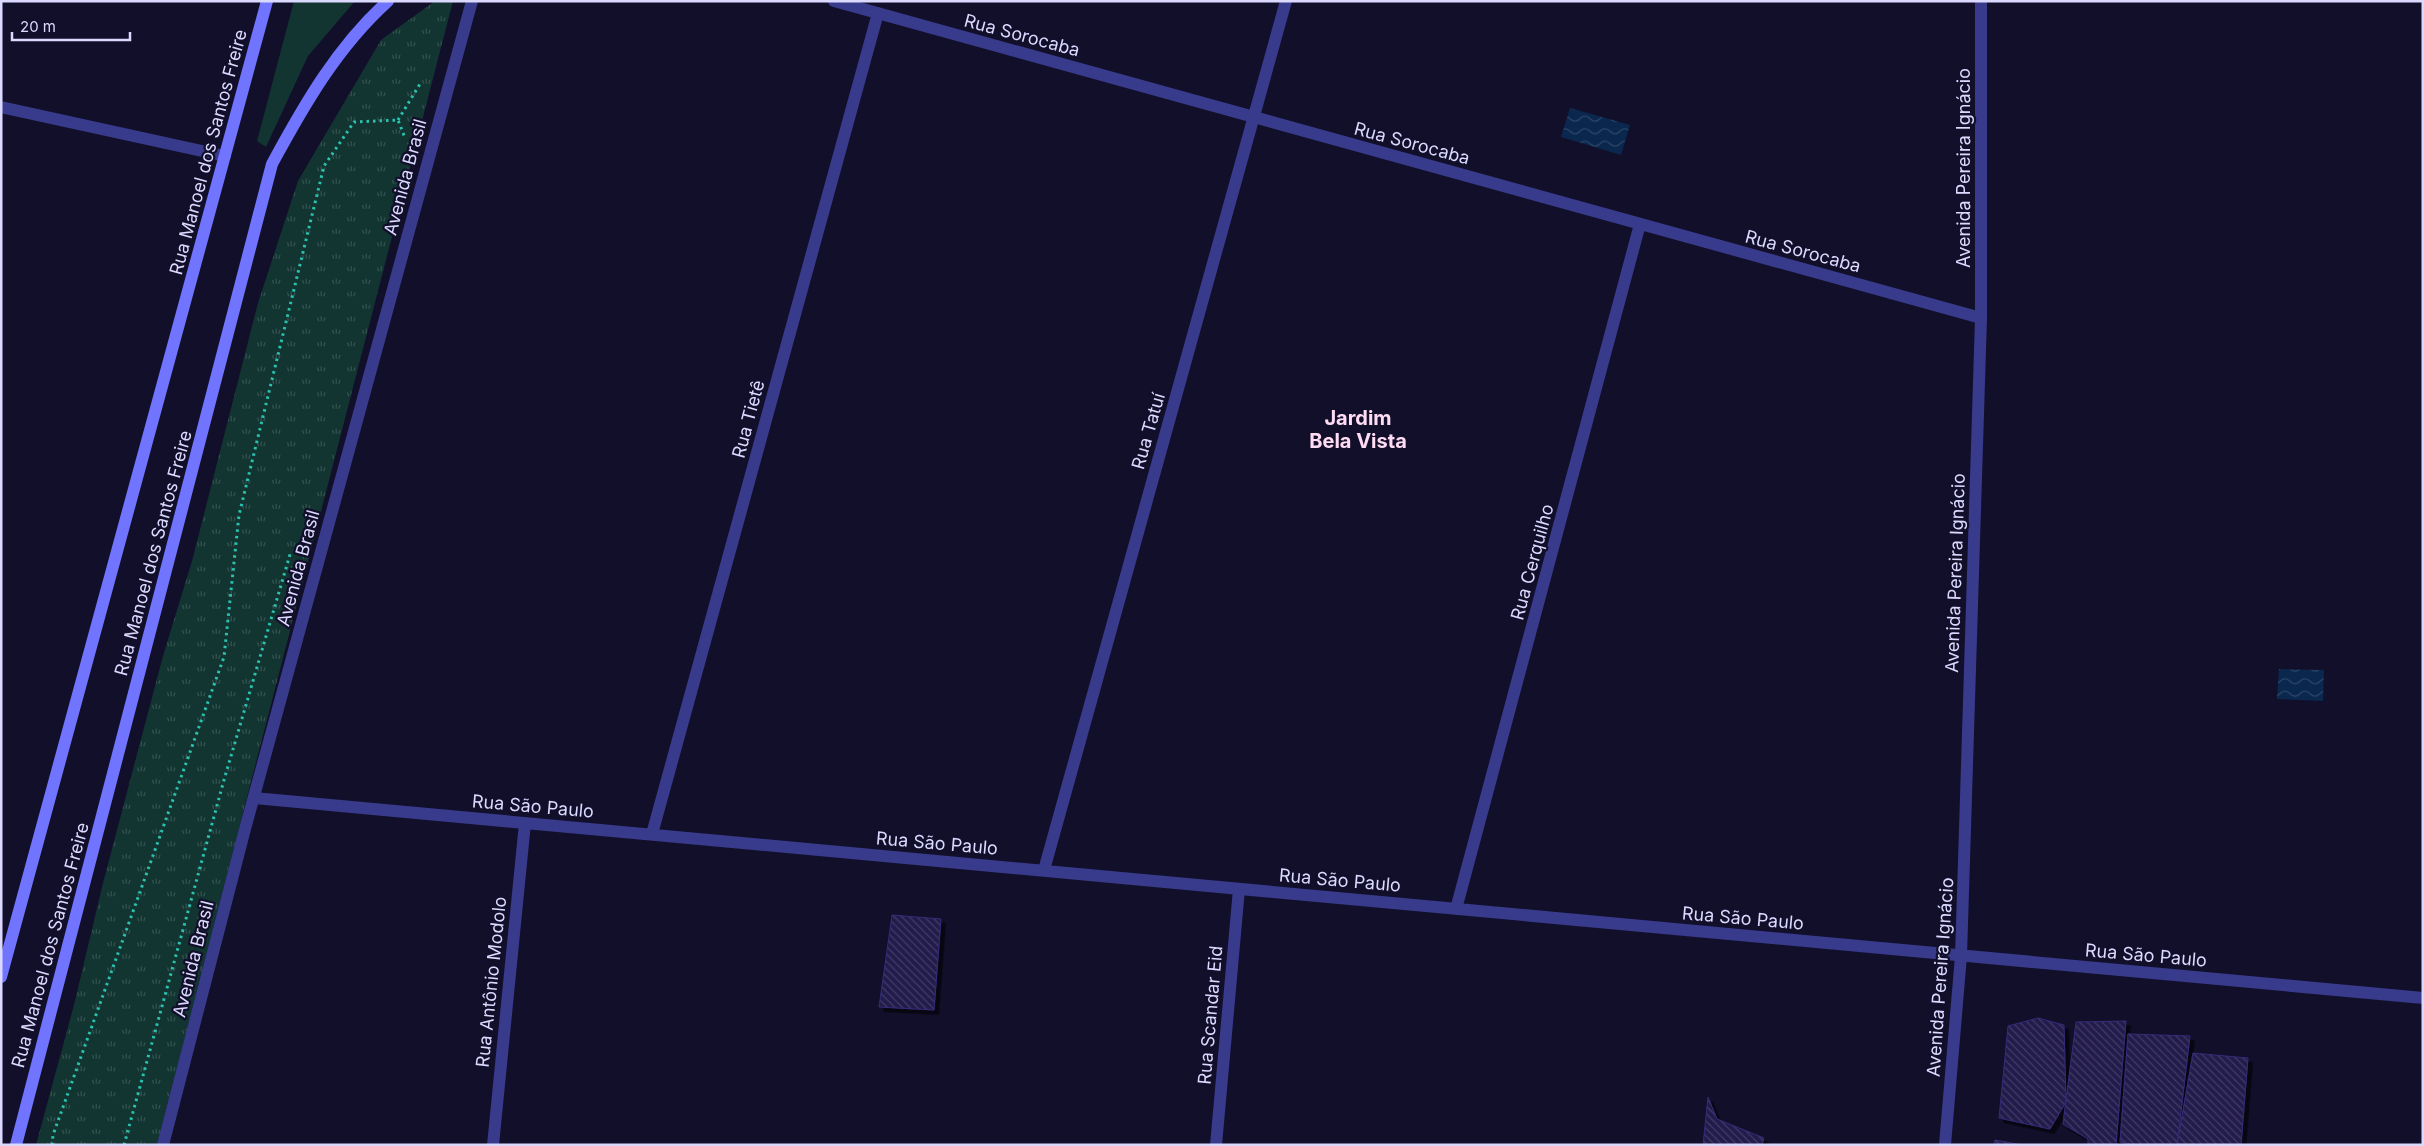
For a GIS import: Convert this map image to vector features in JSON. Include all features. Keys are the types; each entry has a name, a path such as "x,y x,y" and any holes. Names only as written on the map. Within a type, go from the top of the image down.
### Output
{"main road":[{"name":"Rua Manoel dos Santos Freire","path":"1,977 268,1"},
{"name":"Rua Manoel dos Santos Freire","path":"16,1145 272,164 298,116 340,50 388,1"}],"street":[{"name":"Avenida Brasil","path":"164,1145 254,798 472,1"},
{"name":"Rua Sorocaba","path":"834,1 1981,318"},
{"name":"Rua Tatuí","path":"1044,870 1286,1"},
{"name":"Avenida Pereira Ignácio","path":"1945,1145 1961,956 1981,318 1980,1"},
{"name":"Rua Tietê","path":"652,834 878,13"},
{"path":"1,107 225,156"},
{"name":"Rua Cerquilho","path":"1456,909 1640,224"},
{"name":"Rua São Paulo","path":"254,798 2423,998"},
{"name":"Rua Antônio Modolo","path":"493,1145 525,823"},
{"name":"Rua Scandar Eid","path":"1216,1145 1239,888"}],"path":[{"path":"52,1145 57,1126 224,657 239,515 324,166 354,122 398,120 408,145"},
{"path":"124,1145 224,780 293,542"}],"green space":[{"path":"294,1 355,1 308,56 266,147 257,141"},
{"path":"435,1 453,1 157,1145 36,1145 74,1005 103,883 163,656 192,561 258,303 298,181 381,40"}],"water":[{"path":"1570,108 1630,125 1621,155 1561,137"},
{"path":"2279,669 2324,670 2323,701 2277,699"}],"building":[{"path":"892,915 941,919 934,1010 879,1007"},
{"path":"2038,1018 2064,1025 2066,1102 2050,1129 1999,1118 2008,1026"},
{"path":"2126,1021 2116,1145 2088,1145 2088,1139 2063,1124 2076,1022"},
{"path":"2128,1034 2190,1036 2177,1145 2135,1145 2120,1142"},
{"path":"2193,1053 2248,1058 2241,1145 2177,1145"},
{"path":"1708,1097 1717,1119 1764,1138 1762,1145 1703,1145"},
{"path":"1995,1140 2023,1145 1994,1145"}],"district":[{"name":"Jardim Bela Vista","path":"1358,430"}]}
